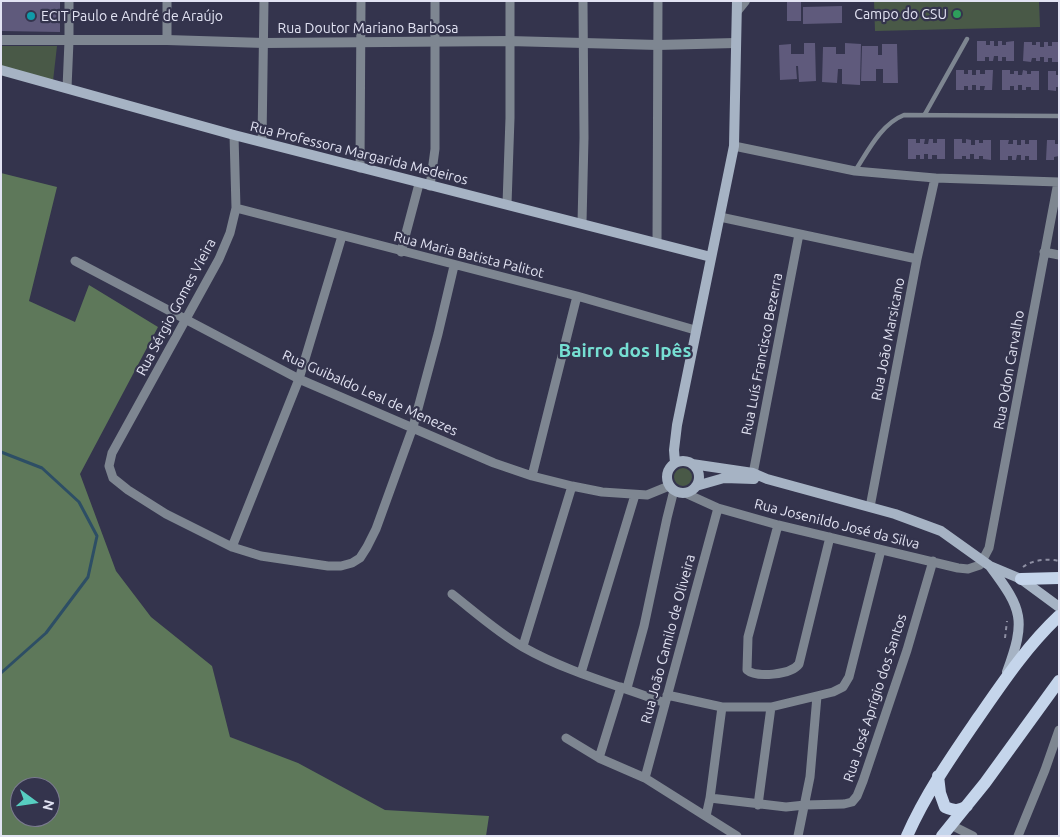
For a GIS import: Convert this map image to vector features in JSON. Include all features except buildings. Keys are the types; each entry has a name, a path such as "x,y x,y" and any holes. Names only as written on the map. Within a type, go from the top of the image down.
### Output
{"main road":[{"path":"675,463 675,440 695,330 734,146 737,6"},
{"name":"Rua Professora Margarida Medeiros","path":"1,70 419,184 506,204 711,257"},
{"path":"753,476 724,478 696,486 685,493 672,488 667,479 670,467 675,463 687,462 692,464 753,476 767,479 895,514 941,531 987,563 1017,577 1059,607"},
{"path":"692,464 698,474 696,486"},
{"path":"987,563 1013,598 1019,618 1017,644 1004,681"},
{"path":"1017,577 1059,578"},
{"path":"907,836 938,776 1004,681 1039,635 1059,616"},
{"path":"942,836 1056,689"},
{"path":"938,776 940,793 945,807 961,810 967,806"}],"street":[{"path":"66,88 69,1"},
{"path":"167,1 167,40"},
{"path":"262,142 264,1"},
{"path":"360,168 361,1"},
{"path":"430,186 435,149 435,1"},
{"path":"506,204 510,118 510,1"},
{"path":"582,223 584,138 583,1"},
{"path":"657,243 658,1"},
{"path":"737,6 745,1"},
{"name":"Rua Doutor Mariano Barbosa","path":"1,40 167,40 264,43 510,41 658,45 735,43"},
{"name":"Rua Sérgio Gomes Vieira","path":"232,547 166,514 128,490 113,478 109,466 112,453 219,259 230,233 236,208 234,135"},
{"path":"734,146 855,171 935,178 1058,182"},
{"name":"Rua João Marsicano","path":"870,506 917,259 935,178"},
{"name":"Rua Odon Carvalho","path":"987,563 1058,182"},
{"path":"401,252 419,184"},
{"name":"Rua Maria Batista Palitot","path":"236,208 454,266 577,296 695,330"},
{"path":"720,217 917,259"},
{"name":"Rua Luís Francisco Bezerra","path":"753,476 799,234"},
{"path":"342,236 299,379 232,547 261,556 328,566 341,566 352,563 360,558 376,529 413,427 454,266"},
{"path":"1044,252 1059,255"},
{"name":"Rua Guibaldo Leal de Menezes","path":"75,261 299,379 494,463 532,476 572,486 635,495 647,495 672,488"},
{"path":"532,476 577,296"},
{"path":"522,646 572,486"},
{"path":"599,758 644,626 672,488"},
{"name":"Rua Josenildo José da Silva","path":"685,493 718,508 778,525 958,568 968,568 987,563"},
{"path":"581,674 635,495"},
{"name":"Rua João Camilo de Oliveira","path":"645,778 718,508"},
{"path":"778,525 748,637 746,670 749,673 787,672 797,667 830,537"},
{"path":"452,594 489,624 522,646 581,674 666,699 722,706 771,707 833,692 843,687 847,682 881,550"},
{"name":"Rua José Aprígio dos Santos","path":"710,798 786,807 852,802 857,796 907,650 933,561"},
{"path":"798,836 805,805 814,745 817,696"},
{"path":"706,816 722,706"},
{"path":"758,805 771,707"},
{"path":"1018,836 1059,730"},
{"path":"566,738 599,758 645,778 737,836"},
{"path":"951,825 973,836"}],"lane":[{"path":"925,114 967,39"},
{"path":"855,171 874,142 892,121 904,115 1059,116"}],"path":[{"path":"1017,577 1024,565 1052,559 1059,561"},
{"path":"1006,641 1005,634 1008,618"}],"green space":[{"name":"Campo do CSU","path":"874,1 1039,1 1040,27 875,31"},
{"path":"1,46 57,46 53,81 1,67"},
{"path":"1,173 57,187 29,301 75,322 89,285 158,327 80,474 116,571 151,617 212,666 230,737 298,763 385,810 489,816 486,836 1,836"},
{"path":"683,468 689,471 692,477 689,483 683,486 677,483 674,477 677,471"}],"waterway":[{"path":"1,452 42,468 79,502 97,536 88,577 46,633 1,673"}],"place":[{"name":"Campo do CSU","path":"957,14"},
{"name":"ECIT Paulo e André de Araújo","path":"31,16"}],"district":[{"name":"Bairro dos Ipês","path":"625,351"}]}
